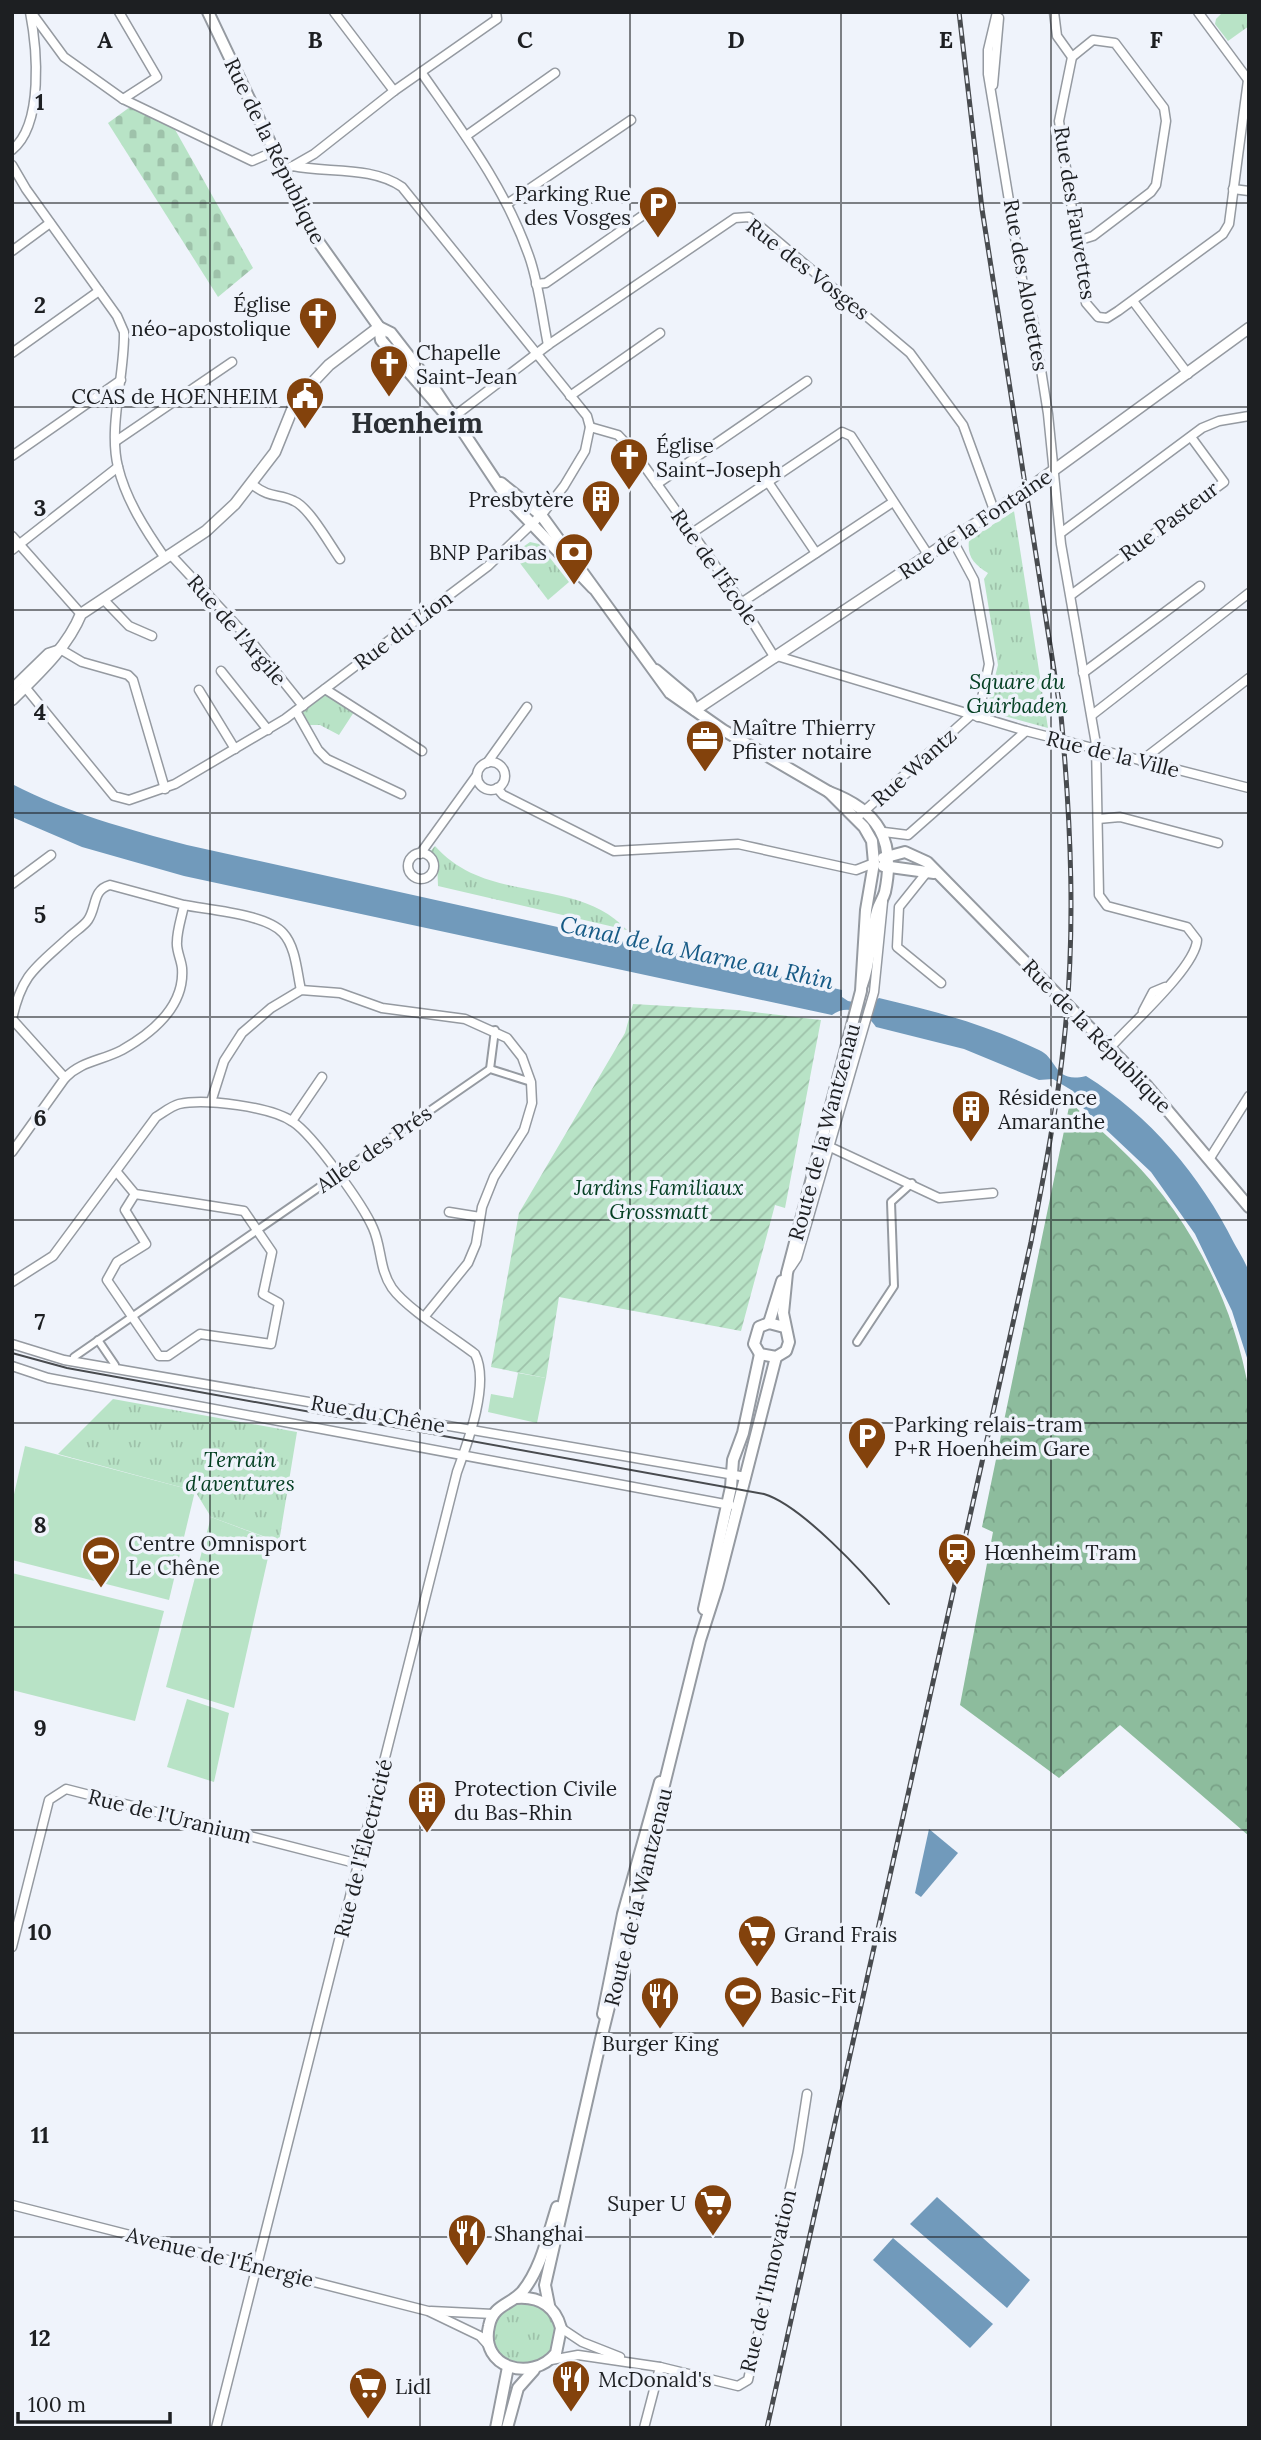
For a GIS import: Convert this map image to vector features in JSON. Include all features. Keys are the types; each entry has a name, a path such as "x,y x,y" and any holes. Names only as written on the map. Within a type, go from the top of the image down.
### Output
{"main road":[{"name":"Rue de la République","path":"208,12 273,152 287,168 314,237 379,327 381,340 435,403 452,418 494,478 577,562 670,693 682,704 829,792 884,832"},
{"name":"Rue de la République","path":"861,815 872,841 874,863"},
{"path":"884,832 888,869"},
{"name":"Rue de la République","path":"887,856 905,852 915,854 1037,971 1210,1158 1249,1207"},
{"path":"874,863 887,856"},
{"path":"874,863 888,869 931,872"},
{"name":"Route de la Wantzenau","path":"861,988 866,910 874,863"},
{"name":"Route de la Wantzenau","path":"548,2305 545,2285 601,2039 607,1988 623,1914 649,1815 672,1753 732,1506 746,1477 776,1357 786,1351 789,1342 784,1327 787,1273 861,988 869,968 877,908 883,902 888,869"},
{"name":"Route de la Wantzenau","path":"732,1506 732,1475 760,1354 754,1338 759,1328 769,1322 780,1283 787,1273"},
{"path":"769,1322 784,1327"},
{"path":"760,1354 776,1357"},
{"name":"Route de la Wantzenau","path":"516,2298 534,2274 569,2172"},
{"path":"507,2428 518,2388 534,2370 551,2360 560,2345 561,2328 548,2305 539,2300 516,2298 493,2314 488,2335 489,2346 500,2362 508,2367 534,2370"},
{"path":"496,2428 508,2367"}],"street":[{"path":"31,12 64,57 123,99 252,160 273,152"},
{"path":"12,150 26,132 36,79 37,54 31,12"},
{"path":"119,12 157,77 123,99"},
{"path":"334,12 394,91"},
{"path":"287,168 314,154 394,91 497,19 496,12"},
{"name":"Rue des Alouettes","path":"997,12 1000,33 993,98 1025,297 1033,319 1046,400 1052,472 1066,576 1097,749 1100,901 1107,906 1187,928 1196,940 1193,956 1165,987 1153,992 1143,1011 1110,1048"},
{"path":"1054,12 1057,36 1072,57 1093,40 1115,43 1164,108 1166,121 1156,185 1151,192 1093,236 1077,241"},
{"path":"1211,12 1200,15 1248,81"},
{"name":"Rue des Fauvettes","path":"1072,57 1059,121 1086,303 1092,312 1107,318 1223,234 1229,224 1248,81"},
{"path":"421,72 466,136 507,204 530,258 548,345"},
{"path":"466,136 555,73"},
{"path":"507,204 631,120"},
{"name":"Rue de l'Argile","path":"12,165 117,316 124,332 116,441 118,467 138,518 167,556 189,574 250,640 299,709 318,750 327,759 401,794"},
{"path":"287,168 367,174 389,178 402,187 499,311 538,354 587,416 590,427"},
{"path":"1233,189 1249,191"},
{"path":"536,284 545,283 655,207"},
{"name":"Rue des Vosges","path":"452,418 548,345 735,219 749,218 910,353 963,425 993,510"},
{"path":"12,251 50,223"},
{"path":"12,353 99,291"},
{"path":"1133,301 1188,374"},
{"path":"12,700 60,649 73,632 81,614 206,531 253,485 275,453 296,400 329,365 379,327"},
{"name":"Rue de la Fontaine","path":"695,710 1052,472 1249,328"},
{"path":"570,396 660,333"},
{"path":"116,441 232,362"},
{"path":"12,456 121,380"},
{"path":"657,484 807,381"},
{"path":"1062,532 1191,437 1219,421 1249,416"},
{"name":"Rue de l'École","path":"590,427 618,435 692,533 776,657"},
{"name":"Rue du Lion","path":"25,687 114,796 130,800 165,789 268,730 299,709 488,566 537,519 564,486 585,451 590,427"},
{"path":"692,533 842,432 851,436 929,556"},
{"name":"Rue Pasteur","path":"1071,595 1224,482 1191,437"},
{"path":"15,548 118,467"},
{"path":"768,482 816,553"},
{"path":"253,485 265,494 294,500 303,507 340,559"},
{"path":"741,603 894,502"},
{"path":"12,536 15,548 81,614"},
{"path":"952,539 973,574 989,664 974,716"},
{"path":"1083,673 1200,586"},
{"path":"1092,715 1249,593"},
{"path":"103,599 129,626 152,636"},
{"path":"12,688 48,653 60,649 82,662 128,675 133,680 165,789"},
{"name":"Rue de la Ville","path":"776,657 1026,731 1249,788"},
{"path":"221,671 268,730"},
{"path":"1142,761 1249,678"},
{"path":"325,689 422,751"},
{"path":"198,690 234,749"},
{"path":"420,853 477,775 480,767 487,762 527,707"},
{"name":"Rue Wantz","path":"861,815 974,716"},
{"path":"884,832 908,835 1026,731"},
{"path":"487,762 496,763 503,769 504,782 497,788"},
{"path":"477,775 483,786 497,788 503,795 614,851 738,844 856,870 874,863"},
{"path":"1098,818 1120,817 1218,843"},
{"path":"12,884 51,855"},
{"path":"931,872 899,907 897,947 940,983"},
{"path":"65,1078 12,1019 19,989 28,974 89,919 95,897 103,887 110,885 184,905 267,922 284,934 292,950 301,990"},
{"name":"Route de la Wantzenau","path":"787,1273 797,1258 828,1146 864,1033 874,992 883,902"},
{"path":"12,1152 76,1066 117,1052 146,1037 165,1018 178,997 182,970 176,943 184,905"},
{"path":"211,1102 224,1061 242,1033 271,1008 301,990 340,993 382,1008 466,1019 495,1030 507,1038 522,1057 531,1082 532,1103 524,1130 494,1177 480,1217 477,1244 468,1263 425,1316"},
{"path":"495,1030 490,1069 531,1082"},
{"name":"Allée des Prés","path":"74,1357 490,1069"},
{"path":"12,1282 53,1256 156,1117 177,1104 211,1102 276,1114 292,1121 322,1077"},
{"path":"1210,1158 1249,1096"},
{"name":"Rue de l'Électricité","path":"216,2428 470,1429 482,1368 475,1354 393,1290 383,1272 380,1246 373,1226 314,1140 292,1121"},
{"path":"828,1146 912,1183 939,1198 993,1193"},
{"path":"116,1171 135,1194 244,1211 271,1252 263,1294 279,1303 271,1344 200,1334 168,1356 159,1356 107,1280 117,1262 146,1244 125,1210 135,1194"},
{"path":"857,1342 894,1286 891,1202 912,1183"},
{"path":"449,1212 480,1217"},
{"path":"98,1340 115,1365"},
{"name":"Rue du Chêne","path":"12,1345 64,1360 746,1477"},
{"name":"Rue du Chêne","path":"12,1366 48,1378 732,1506"},
{"name":"Rue de l'Uranium","path":"12,1947 49,1800 66,1789 359,1864"},
{"name":"Rue de l'Innovation","path":"660,2367 738,2386 748,2380 799,2152 807,2094"},
{"name":"Avenue de l'Énergie","path":"12,2205 428,2311 493,2314"},
{"name":"Avenue de l'Énergie","path":"428,2311 480,2336 489,2346"},
{"path":"561,2328 582,2342 629,2360"},
{"path":"551,2360 578,2355 629,2360 660,2367 644,2428"}],"green space":[{"path":"1223,12 1249,12 1249,26 1228,41 1215,24"},
{"path":"130,107 173,126 253,268 218,297 108,123"},
{"name":"Square du Guirbaden","path":"1014,511 1048,728 993,713 987,708 998,665 984,579 988,573 972,559 969,540"},
{"path":"530,542 539,544 569,582 548,600 513,554"},
{"path":"1037,671 1041,698 1022,718 1015,674"},
{"path":"325,694 354,712 339,735 320,725 308,725 301,712"},
{"path":"435,846 456,865 480,877 583,902 606,913 627,930 438,886 437,861 430,852"},
{"name":"Jardins Familiaux Grossmatt","path":"633,1004 737,1010 821,1020 785,1208 775,1205 741,1331 559,1297 546,1378 491,1367 519,1213 625,1033"},
{"path":"1070,1102 1151,1181 1191,1235 1221,1296 1242,1360 1249,1392 1249,1836 1120,1725 1059,1778 960,1705 993,1532 982,1527"},
{"path":"518,1373 546,1378 537,1423 488,1412 491,1394 513,1398"},
{"name":"Terrain d'aventures","path":"113,1399 297,1432 279,1542 211,1517 195,1491 58,1454"},
{"path":"25,1446 195,1491 169,1600 12,1560 12,1503"},
{"path":"211,1517 272,1540 234,1708 166,1687"},
{"path":"12,1573 164,1611 135,1721 12,1690"},
{"path":"187,1699 229,1713 214,1782 167,1767"},
{"path":"524,2304 546,2313 555,2335 546,2357 524,2366 502,2357 493,2335 502,2313"}],"water":[{"path":"12,784 76,812 187,845 842,990 842,997 848,1001 869,1005 879,998 900,1003 980,1026 1039,1050 1062,1073 1075,1078 1086,1076 1131,1109 1171,1149 1206,1194 1249,1272 1249,1364 1232,1311 1195,1234 1151,1172 1081,1106 1073,1091 1053,1079 1039,1080 964,1049 876,1027 856,1011 838,1011 832,1015 184,876 82,847 12,817"},
{"path":"929,1829 958,1853 921,1897 915,1893"},
{"path":"937,2197 1030,2280 1007,2308 910,2224"},
{"path":"893,2238 993,2324 970,2348 873,2260"}],"tram line":[{"path":"12,1353 67,1368 764,1494 796,1512 813,1526 849,1559 889,1604"}],"railway":[{"path":"767,2428 1031,1242 1054,1117 1068,1000 1071,878 1061,715 982,209 959,12"}],"place":[{"name":"Parking Rue des Vosges","path":"658,239"},
{"name":"Église néo-apostolique","path":"318,350"},
{"name":"Chapelle Saint-Jean","path":"389,398"},
{"name":"CCAS de HOENHEIM","path":"305,430"},
{"name":"Église Saint-Joseph","path":"629,491"},
{"name":"Presbytère","path":"601,533"},
{"name":"BNP Paribas","path":"574,586"},
{"name":"Maître Thierry Pfister notaire","path":"705,773"},
{"name":"Résidence Amaranthe","path":"971,1143"},
{"name":"Parking relais-tram P+R Hoenheim Gare","path":"867,1470"},
{"name":"Hœnheim Tram","path":"957,1586"},
{"name":"Centre Omnisport Le Chêne","path":"101,1589"},
{"name":"Protection Civile du Bas-Rhin","path":"427,1834"},
{"name":"Grand Frais","path":"757,1968"},
{"name":"Basic-Fit","path":"743,2029"},
{"name":"Burger King","path":"660,2030"},
{"name":"Super U","path":"713,2237"},
{"name":"Shanghai","path":"467,2267"},
{"name":"McDonald's","path":"571,2413"},
{"name":"Lidl","path":"368,2420"}],"district":[{"name":"Hœnheim","path":"417,423"}],"water label":[{"name":"Canal de la Marne au Rhin","path":"697,952"}]}
